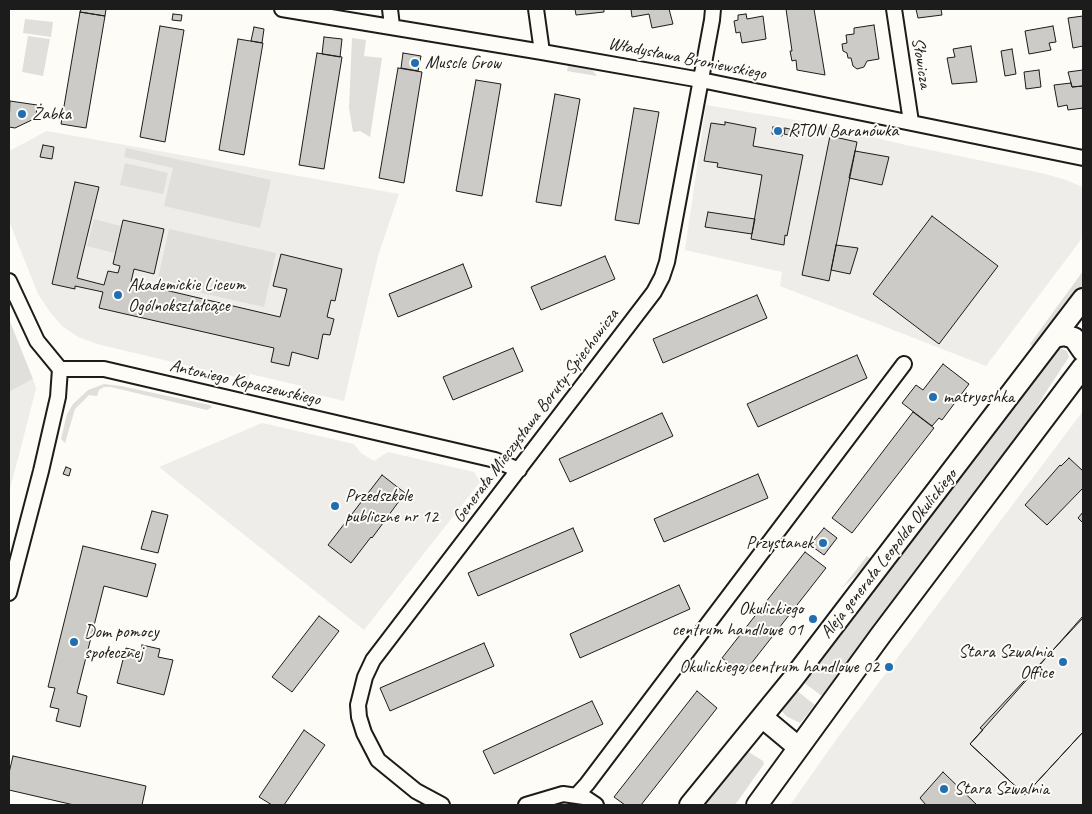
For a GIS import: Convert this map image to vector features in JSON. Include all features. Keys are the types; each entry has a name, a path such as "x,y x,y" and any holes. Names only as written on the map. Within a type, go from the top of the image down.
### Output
{"main road":[{"name":"Aleja generała Leopolda Okulickiego","path":"690,805 762,717 1056,337 1083,299"},
{"path":"1056,337 1064,335 1074,338 1083,351"},
{"path":"757,805 874,643 1083,367"},
{"path":"762,717 798,747"}],"street":[{"name":"Władysława Broniewskiego","path":"282,9 392,26 701,80 1083,158"},
{"path":"390,9 392,26"},
{"path":"536,9 542,52"},
{"name":"Generała Mieczysława Boruty-Spiechowicza","path":"442,805 416,791 378,760 358,717 361,690 374,660 654,292 662,277 667,262 713,9"},
{"name":"Słowicza","path":"894,9 911,122"},
{"path":"9,281 37,341 60,369 56,406 9,593"},
{"path":"578,794 588,784 904,364"},
{"name":"Antoniego Kopaczewskiego","path":"60,369 104,370 496,460 519,470"},
{"path":"526,805 563,794 578,794 596,805"}],"shaded area":[{"path":"25,19 53,22 51,37 23,33"},
{"path":"28,36 50,39 43,76 22,72"},
{"path":"352,38 366,40 364,56 382,58 370,137 360,131 353,132 349,108"},
{"path":"568,66 592,70 597,76 567,71"},
{"path":"706,105 813,123 1066,180 1083,187 1083,237 986,366 780,286 782,272 685,250"},
{"path":"47,131 399,194 378,256 344,401 301,391 302,386 250,374 248,380 97,344 78,337 62,326 38,294 9,221 9,151"},
{"path":"126,148 271,180 260,228 164,206 173,168 124,157"},
{"path":"125,163 168,173 163,194 120,185"},
{"path":"94,219 121,226 114,253 87,246"},
{"path":"169,229 276,253 264,307 157,283"},
{"path":"1083,271 1083,285 1036,348 1030,344"},
{"path":"9,319 33,379 9,392"},
{"path":"1060,348 1067,351 1069,357 1044,395 1022,434 822,696 803,682 1057,349"},
{"path":"33,379 36,389 9,493 9,392"},
{"path":"104,384 121,386 212,407 207,410 111,387 104,387 99,390 97,396 89,395 75,409 65,443 61,439 67,414 73,404 88,390"},
{"path":"1083,411 1083,805 790,805 841,733"},
{"name":"Przedszkole publiczne nr 12","path":"262,423 354,444 361,453 374,461 388,452 474,472 480,482 364,630 159,467"},
{"path":"867,556 873,560 842,588"},
{"path":"796,690 815,705 800,723 786,716 781,710"},
{"path":"747,751 763,761 764,764 735,805 702,805"}],"building":[{"path":"81,9 106,9 105,16 80,12"},
{"path":"575,9 604,9 604,12 576,15"},
{"path":"631,9 669,9 673,24 652,28 649,14 632,17"},
{"path":"786,9 814,9 825,75 797,70 796,60 792,61 790,51 792,51"},
{"path":"916,9 941,9 942,15 918,18"},
{"path":"80,12 105,16 86,128 61,124"},
{"path":"173,14 182,15 181,21 172,20"},
{"path":"746,14 747,19 763,16 766,39 742,43 740,32 736,33 734,21 738,20 738,15"},
{"path":"1083,16 1083,46 1073,48 1068,18"},
{"path":"874,25 879,59 867,61 864,67 857,69 853,66 851,58 848,58 847,53 843,51 842,44 847,43 846,35 854,34 854,28"},
{"path":"160,26 184,30 165,142 140,137"},
{"path":"1053,26 1056,42 1049,43 1051,50 1029,54 1025,31"},
{"path":"254,27 264,29 262,43 251,41"},
{"path":"324,37 342,39 340,57 322,54"},
{"path":"238,39 263,43 244,155 219,150"},
{"path":"971,46 977,82 952,84 947,58 955,57 953,49"},
{"path":"1012,49 1016,74 1005,76 1001,51"},
{"path":"317,53 342,57 324,169 299,165"},
{"path":"403,53 421,56 418,71 401,68"},
{"path":"398,68 422,72 404,183 379,178"},
{"path":"1039,70 1041,87 1026,89 1024,72"},
{"path":"1083,70 1083,86 1072,87 1068,72"},
{"path":"476,80 501,84 482,196 456,191"},
{"path":"1071,83 1072,87 1083,86 1083,108 1068,110 1067,105 1058,107 1054,85"},
{"path":"555,94 580,99 561,206 536,202"},
{"name":"Żabka","path":"10,101 37,105 36,118 15,128 9,127"},
{"path":"634,108 659,112 639,224 615,220"},
{"path":"725,122 756,128 753,146 803,155 784,245 751,239 762,175 717,167 718,163 704,161 711,123 725,125"},
{"name":"RTON Baranówka","path":"773,127 783,128 782,136 772,134"},
{"path":"785,128 799,131 798,137 784,134"},
{"path":"830,136 857,142 829,281 802,275"},
{"path":"43,145 54,147 52,159 40,157"},
{"path":"855,151 889,157 882,185 849,178"},
{"path":"75,182 99,187 77,278 104,285 108,271 118,273 120,266 113,264 123,220 164,229 154,274 134,269 131,282 280,317 287,289 273,286 281,254 342,269 335,301 331,300 327,317 334,319 330,335 323,334 318,359 292,352 289,366 271,362 274,348 99,308 103,292 75,286 75,289 52,284"},
{"path":"708,212 755,219 752,234 705,227"},
{"path":"932,216 998,266 939,344 873,294"},
{"path":"836,245 858,248 850,274 831,270"},
{"path":"605,256 615,279 541,310 531,287"},
{"path":"463,264 472,287 398,317 389,294"},
{"path":"757,295 767,318 663,363 653,339"},
{"path":"513,348 523,371 453,400 443,377"},
{"path":"857,355 867,378 758,427 747,404"},
{"name":"matryoshka","path":"943,364 969,384 942,420 939,418 932,426 902,403 916,385 923,390"},
{"path":"913,412 934,428 852,533 832,518"},
{"path":"662,413 673,436 570,482 559,459"},
{"path":"1069,458 1083,471 1083,488 1047,525 1025,505 1060,465"},
{"path":"66,467 71,469 69,476 63,474"},
{"path":"758,474 768,498 664,542 654,519"},
{"path":"382,475 405,493 351,563 328,545"},
{"path":"152,511 168,515 158,553 141,549"},
{"path":"1083,512 1083,523 1078,518"},
{"path":"573,528 583,551 478,596 468,573"},
{"name":"Przystanek","path":"824,528 837,538 824,555 810,545"},
{"name":"Dom pomocy społecznej","path":"83,546 156,564 147,597 104,586 77,693 87,696 80,727 56,721 59,709 50,707 55,688 48,687"},
{"path":"805,552 826,568 743,674 722,658"},
{"path":"679,585 690,609 580,658 570,634"},
{"path":"319,616 339,631 292,692 272,677"},
{"name":"Stara Szwalnia Office","path":"1083,616 1083,732 1025,795 970,744"},
{"name":"Stara Szwalnia Office","path":"1083,618 1083,732 1025,795 970,744 983,730 980,728"},
{"path":"484,643 494,666 390,711 380,688"},
{"path":"142,645 160,649 158,657 173,660 164,695 117,683 126,648 141,652"},
{"path":"697,691 717,708 641,805 625,805 614,797"},
{"path":"592,701 603,724 494,774 483,751"},
{"path":"304,730 325,745 284,805 272,805 259,797"},
{"path":"13,756 146,786 142,805 74,805 9,790 9,773"},
{"name":"Stara Szwalnia","path":"943,772 977,805 926,805 920,798"}],"place":[{"name":"Muscle Grow","path":"415,63"},
{"name":"Żabka","path":"22,114"},
{"name":"RTON Baranówka","path":"778,131"},
{"name":"Akademickie Liceum Ogólnokształcące","path":"118,295"},
{"name":"matryoshka","path":"933,397"},
{"name":"Przedszkole publiczne nr 12","path":"335,506"},
{"name":"Przystanek","path":"823,543"},
{"name":"Okulickiego centrum handlowe 01","path":"813,619"},
{"name":"Dom pomocy społecznej","path":"74,642"},
{"name":"Stara Szwalnia Office","path":"1063,662"},
{"name":"Okulickiego centrum handlowe 02","path":"889,667"},
{"name":"Stara Szwalnia","path":"944,789"}]}
